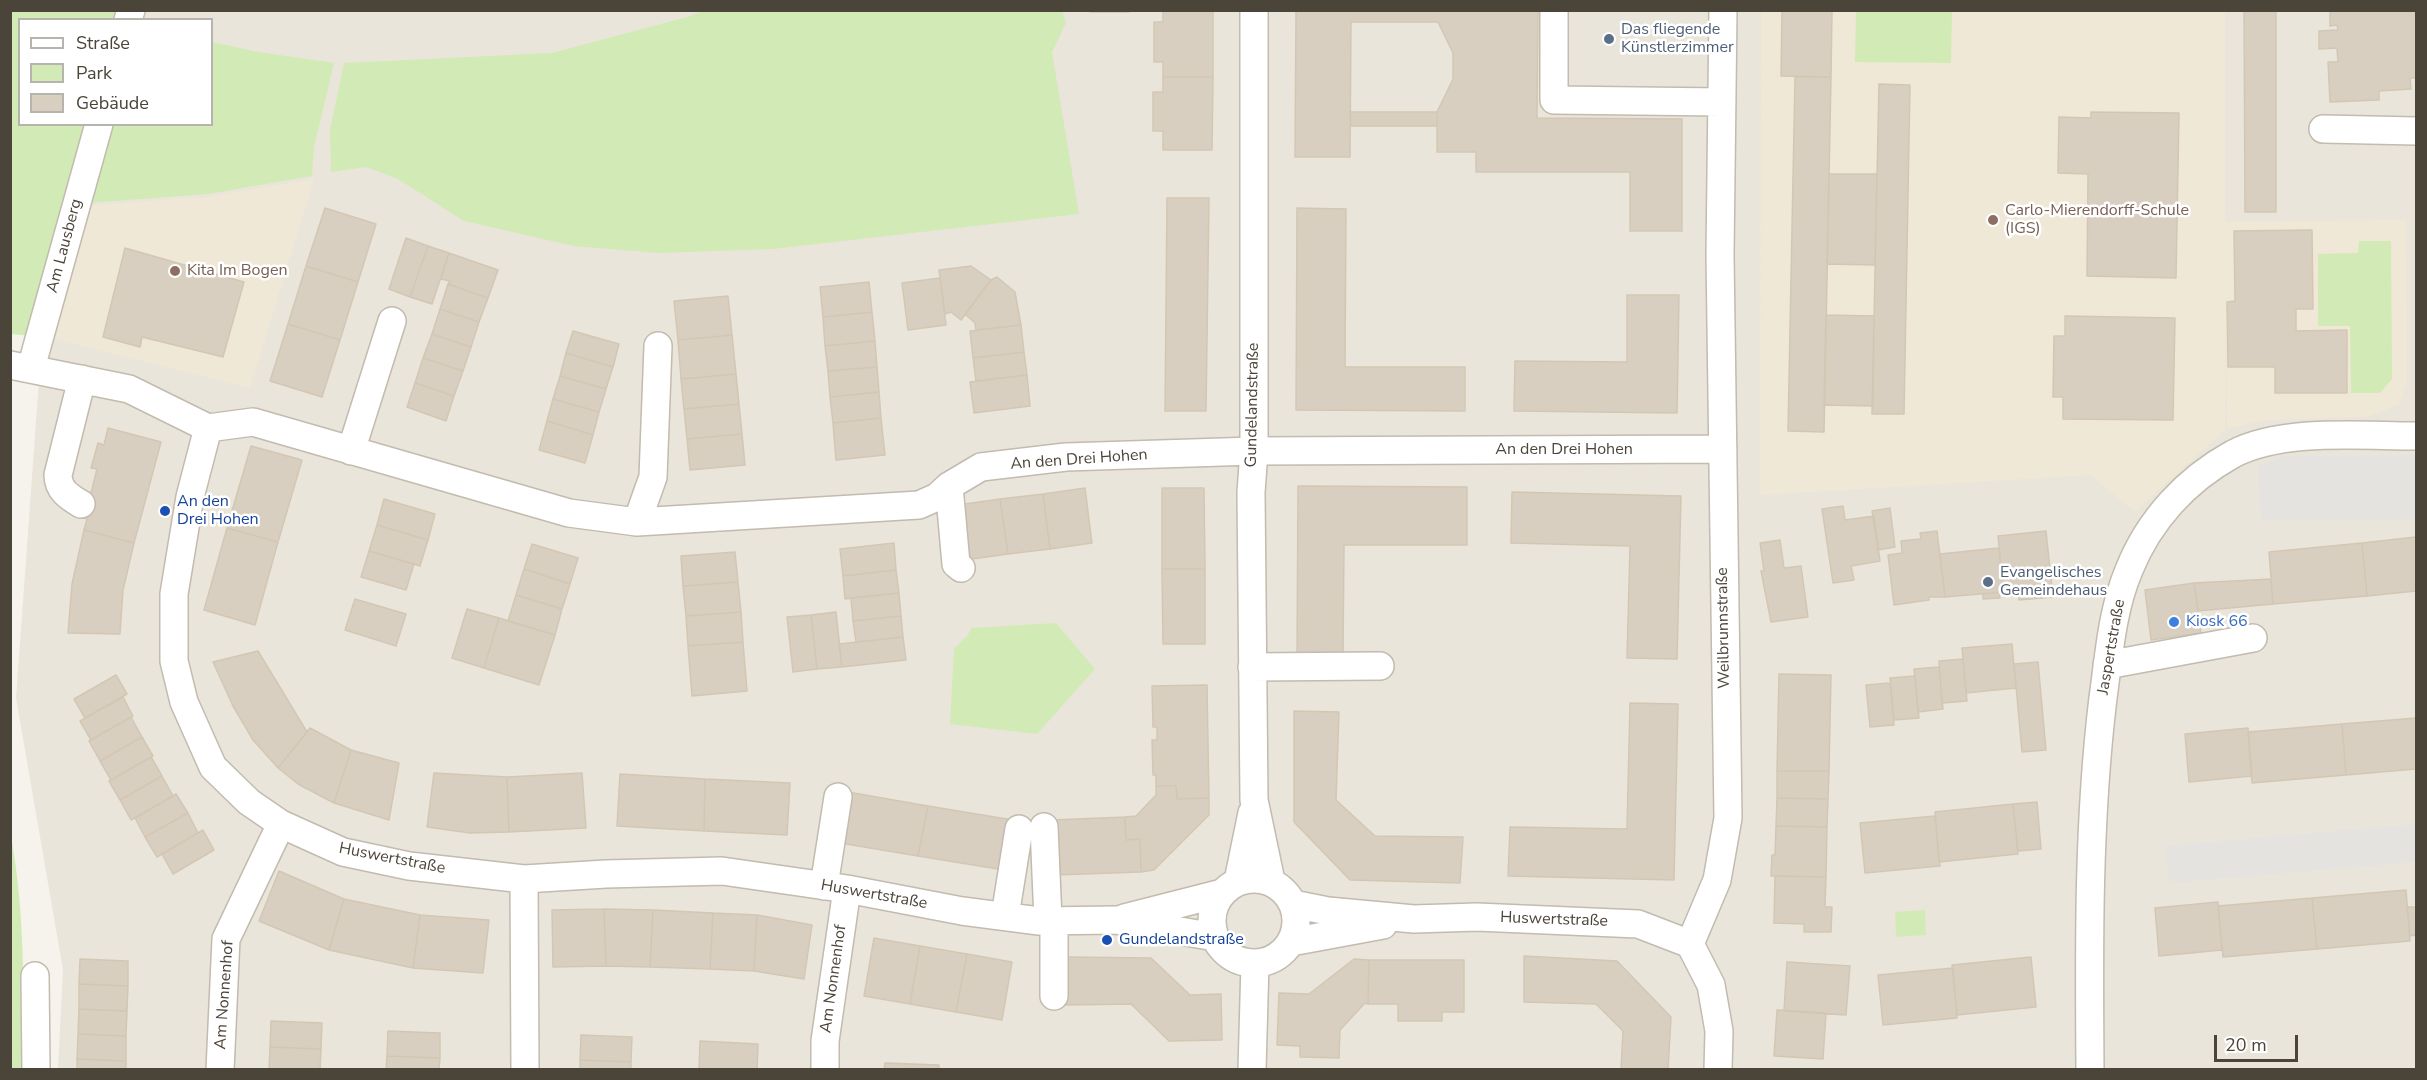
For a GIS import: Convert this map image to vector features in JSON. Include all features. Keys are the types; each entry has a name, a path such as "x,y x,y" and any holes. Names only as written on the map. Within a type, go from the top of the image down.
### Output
{"street":[{"name":"Gundelandstraße","path":"1254,10 1254,451 1251,492 1254,800 1271,881"},
{"path":"1554,10 1554,100 1722,102"},
{"name":"Weilbrunnstraße","path":"1690,944 1717,880 1728,818 1720,174 1723,10"},
{"name":"Am Lausberg","path":"21,367 98,126"},
{"path":"2323,129 2416,131"},
{"path":"351,451 392,321"},
{"path":"637,522 653,477 658,346"},
{"path":"21,367 129,389 208,428"},
{"path":"81,504 62,489 58,483 58,475 82,379"},
{"name":"An den Drei Hohen","path":"208,428 253,422 569,513 637,522 918,506 981,467 1066,457 1254,451 1723,449"},
{"name":"Huswertstraße","path":"208,428 190,497 174,594 174,661 184,702 213,767 249,802 280,824 344,852 410,866 524,879 606,874 722,872 836,887 962,911 1051,920 1116,920 1215,937"},
{"name":"Jaspertstraße","path":"2090,1070 2089,946 2094,789 2107,665 2115,614 2129,569 2151,528 2168,504 2197,478 2234,454 2268,441 2297,437 2416,436"},
{"path":"949,486 956,564 961,568"},
{"path":"2107,665 2253,638"},
{"path":"1252,667 1380,666"},
{"name":"Am Nonnenhof","path":"825,1070 836,887 838,797"},
{"name":"Gundelandstraße","path":"1230,887 1254,800"},
{"name":"Am Nonnenhof","path":"220,1070 226,939 280,824"},
{"path":"1005,916 1032,828 1051,920 1054,996"},
{"path":"1260,878 1271,881 1281,887 1293,904 1297,923 1291,942 1280,955 1266,962 1242,962 1221,947 1215,937 1212,916 1215,904 1230,887 1260,878"},
{"path":"524,879 525,1070"},
{"name":"Huswertstraße","path":"1116,920 1230,887"},
{"name":"Huswertstraße","path":"1293,904 1328,911 1414,919 1477,917 1638,924 1690,944"},
{"name":"Huswertstraße","path":"1291,942 1414,919"},
{"path":"1690,944 1712,985 1719,1031 1718,1070"},
{"path":"1252,1070 1255,963"},
{"path":"35,976 36,1070"}],"shaded area":[{"path":"135,11 2416,11 2416,1069 58,1069 63,970 16,698 39,380 106,126 213,126 213,18 133,18"},
{"name":"Carlo-Mierendorff-Schule (IGS)","path":"1761,11 2225,11 2225,222 2406,220 2407,381 2399,404 2367,417 2267,420 2227,428 2226,295 2225,430 2135,512 2090,475 1760,495"},
{"name":"Kita Im Bogen","path":"314,179 250,388 47,337 80,206 208,197"},
{"path":"2416,455 2416,520 2261,520 2258,466 2285,456"},
{"path":"2416,824 2416,862 2169,883 2165,846"}],"green space":[{"path":"1062,10 1066,23 1052,52 1079,214 773,249 659,253 574,246 464,221 398,179 366,167 331,172 330,130 344,63 552,53 703,11"},
{"path":"11,11 120,11 118,18 18,18 18,126 89,126 31,336 11,334"},
{"path":"1856,11 1952,11 1951,63 1855,62"},
{"path":"213,42 258,52 334,63 314,147 312,176 208,194 87,203 108,126 213,126"},
{"path":"2359,241 2391,241 2392,379 2380,393 2351,393 2350,326 2318,326 2318,254 2358,253"},
{"path":"1056,623 1095,669 1037,734 950,724 954,649 968,635 971,628"},
{"path":"10,831 21,920 23,1069 11,1069"},
{"path":"1925,910 1926,935 1896,937 1895,912"}],"building":[{"path":"1090,10 1129,10 1129,12 1090,12"},
{"path":"1163,10 1213,10 1213,77 1163,77 1163,62 1154,62 1154,22 1163,22"},
{"path":"1296,10 1538,10 1537,118 1682,119 1682,231 1630,231 1630,172 1476,172 1476,152 1437,152 1437,112 1453,79 1453,53 1438,22 1351,22 1350,157 1295,157"},
{"path":"1782,10 1832,10 1831,77 1781,76"},
{"path":"2244,10 2276,10 2276,212 2245,212"},
{"path":"2330,10 2416,10 2416,78 2410,78 2411,89 2379,91 2379,100 2330,102 2328,62 2338,62 2337,48 2319,49 2319,31 2338,30 2337,25 2330,26"},
{"path":"1163,77 1213,77 1212,150 1163,150 1163,131 1153,131 1153,92 1163,92"},
{"path":"1795,77 1831,77 1824,432 1788,431"},
{"path":"1879,84 1910,85 1904,414 1872,414"},
{"path":"1350,112 1437,112 1437,126 1351,126"},
{"path":"2091,112 2179,113 2176,278 2087,276 2088,174 2058,173 2059,117 2091,118"},
{"path":"1829,174 1877,174 1875,265 1827,264"},
{"path":"1167,198 1209,198 1206,411 1165,411"},
{"path":"325,208 376,224 358,282 306,266"},
{"path":"1297,208 1346,209 1345,367 1465,367 1465,411 1296,410"},
{"path":"2312,230 2313,309 2296,309 2296,331 2347,330 2347,393 2275,393 2275,367 2228,367 2227,302 2235,301 2234,231"},
{"path":"406,238 428,246 410,297 389,289"},
{"path":"428,246 449,253 432,304 410,297"},
{"path":"125,248 244,282 223,357 142,337 140,347 103,337"},
{"path":"449,253 498,270 488,298 448,284 450,281 441,279"},
{"path":"306,266 358,282 340,340 288,324"},
{"path":"971,266 991,280 961,320 951,312 945,314 939,270"},
{"path":"997,277 1015,292 1021,325 976,330 975,323 965,314 991,280"},
{"path":"940,278 946,325 908,330 902,283"},
{"path":"869,282 872,312 823,317 820,287"},
{"path":"448,284 488,298 479,322 440,309"},
{"path":"1627,295 1679,295 1677,413 1514,411 1515,361 1627,362"},
{"path":"728,296 732,335 678,340 674,301"},
{"path":"440,309 479,322 471,347 432,334"},
{"path":"872,312 875,341 825,346 823,317"},
{"path":"1826,315 1874,316 1873,406 1824,405"},
{"path":"2065,316 2175,318 2173,420 2063,419 2063,397 2053,397 2054,336 2065,336"},
{"path":"288,324 340,340 322,397 270,381"},
{"path":"1021,325 1024,352 973,358 970,331"},
{"path":"573,331 619,344 613,367 566,353"},
{"path":"432,334 471,347 463,371 423,358"},
{"path":"732,335 736,374 681,379 678,340"},
{"path":"875,341 877,367 828,371 825,346"},
{"path":"1024,352 1027,375 976,381 973,358"},
{"path":"566,353 613,367 606,389 560,376"},
{"path":"423,358 463,371 454,396 415,383"},
{"path":"877,367 879,392 830,397 828,371"},
{"path":"736,374 739,404 684,409 681,379"},
{"path":"1027,375 1030,406 974,413 970,382"},
{"path":"560,376 606,389 599,412 553,399"},
{"path":"415,383 454,396 446,421 407,407"},
{"path":"879,392 881,418 833,423 830,397"},
{"path":"553,399 599,412 593,435 547,421"},
{"path":"739,404 742,434 687,439 684,409"},
{"path":"881,418 885,455 836,460 833,423"},
{"path":"547,421 593,435 585,463 539,450"},
{"path":"108,428 161,442 134,543 84,530 87,519 78,516 85,491 91,493 97,469 91,468 98,443 104,445"},
{"path":"742,434 745,465 690,470 687,439"},
{"path":"251,446 302,460 278,542 227,528"},
{"path":"1298,486 1467,487 1467,545 1344,545 1343,655 1297,655"},
{"path":"1085,488 1092,543 1050,549 1043,494"},
{"path":"1162,488 1204,488 1205,569 1162,569"},
{"path":"1512,492 1681,496 1677,659 1627,658 1630,546 1511,543"},
{"path":"1043,494 1050,549 1008,554 1000,499"},
{"path":"384,499 435,514 428,540 377,525"},
{"path":"1000,499 1008,554 965,560 958,505"},
{"path":"1843,506 1845,520 1874,516 1880,561 1851,566 1854,580 1833,583 1822,509"},
{"path":"1890,508 1895,547 1878,550 1872,511"},
{"path":"377,525 428,540 420,566 369,551"},
{"path":"227,528 278,542 255,625 204,610"},
{"path":"84,530 134,543 123,590 120,634 68,633 72,584"},
{"path":"1937,531 1945,597 1929,597 1929,600 1894,605 1888,555 1902,553 1901,541 1921,539 1920,533"},
{"path":"2046,531 2053,597 2019,600 2019,595 2004,597 1998,536"},
{"path":"2416,537 2416,591 2367,596 2362,543"},
{"path":"1780,540 1784,568 1801,566 1808,617 1771,622 1761,571 1764,571 1760,543"},
{"path":"894,543 896,570 843,576 840,549"},
{"path":"2362,543 2367,596 2273,604 2269,552"},
{"path":"532,544 578,558 570,584 524,569"},
{"path":"1999,548 2003,592 1945,597 1940,554"},
{"path":"369,551 414,564 406,590 361,577"},
{"path":"735,552 738,582 683,586 681,556"},
{"path":"524,569 570,584 562,609 516,595"},
{"path":"1162,569 1205,569 1205,644 1163,644"},
{"path":"896,570 899,593 845,599 843,576"},
{"path":"2271,579 2273,604 2198,611 2194,583"},
{"path":"738,582 741,612 686,616 683,586"},
{"name":"Kiosk 66","path":"2194,583 2201,633 2151,640 2145,590"},
{"path":"1999,592 2000,598 1983,599 1983,594"},
{"path":"899,593 901,616 853,621 851,598"},
{"path":"516,595 562,609 555,635 508,621"},
{"path":"355,599 406,614 396,646 345,630"},
{"path":"467,609 499,618 484,668 452,658"},
{"path":"741,612 743,642 688,646 686,616"},
{"path":"836,612 842,667 817,669 811,615"},
{"path":"811,615 817,669 793,672 787,617"},
{"path":"901,616 903,637 856,642 853,621"},
{"path":"499,618 555,635 539,685 484,668"},
{"path":"903,637 906,660 842,667 839,644"},
{"path":"743,642 747,691 692,696 688,646"},
{"path":"2012,644 2016,688 1966,693 1962,648"},
{"path":"258,651 307,732 278,768 253,740 233,706 213,662"},
{"path":"1963,659 1967,701 1942,703 1939,661"},
{"path":"2038,662 2046,750 2022,752 2014,664"},
{"path":"1939,667 1943,709 1918,712 1914,669"},
{"path":"1779,674 1831,675 1829,771 1777,771"},
{"path":"116,675 127,694 85,718 74,699"},
{"path":"1915,676 1919,718 1894,720 1890,678"},
{"path":"1890,683 1894,725 1870,727 1866,685"},
{"path":"1207,685 1209,798 1177,799 1176,786 1156,786 1156,775 1153,775 1152,740 1157,740 1157,727 1153,727 1152,686"},
{"path":"123,697 133,716 91,740 80,721"},
{"path":"1630,703 1678,704 1674,880 1508,876 1510,827 1627,829"},
{"path":"1294,711 1339,712 1336,800 1375,836 1463,837 1460,883 1350,880 1294,822"},
{"path":"131,717 142,737 100,761 89,741"},
{"path":"2416,718 2416,769 2346,775 2342,724"},
{"path":"2342,724 2346,775 2252,783 2248,732"},
{"path":"310,728 351,750 334,803 298,784 278,768"},
{"path":"2248,728 2252,776 2189,782 2185,734"},
{"path":"142,737 153,756 111,780 100,761"},
{"path":"351,750 399,763 389,820 334,803"},
{"path":"151,757 162,776 120,800 109,781"},
{"path":"1777,771 1829,771 1828,799 1777,798"},
{"path":"434,773 507,777 509,832 470,833 427,827"},
{"path":"582,773 586,828 509,832 507,777"},
{"path":"620,774 705,779 704,831 617,826"},
{"path":"162,776 173,796 131,820 120,800"},
{"path":"705,779 790,783 787,835 704,831"},
{"path":"1156,786 1176,786 1177,799 1209,798 1209,815 1154,870 1141,872 1140,839 1126,840 1125,817 1136,816 1156,795"},
{"path":"848,792 928,806 918,856 840,843"},
{"path":"176,794 188,813 145,837 135,818"},
{"path":"1777,798 1828,799 1827,827 1776,826"},
{"path":"2037,802 2041,849 2018,851 2013,804"},
{"path":"2013,804 2018,854 1939,862 1935,812"},
{"path":"928,806 1013,820 1004,870 918,856"},
{"path":"188,813 198,833 157,857 145,837"},
{"path":"1935,816 1940,866 1865,873 1860,823"},
{"path":"1125,817 1126,840 1140,839 1141,872 1054,875 1052,820"},
{"path":"1776,826 1827,827 1826,877 1771,876 1772,855 1775,855"},
{"path":"203,830 214,850 173,874 162,854"},
{"path":"279,871 344,899 329,950 259,921"},
{"path":"1775,876 1826,877 1825,907 1832,907 1831,932 1804,932 1804,924 1774,923"},
{"path":"2406,890 2410,941 2317,949 2312,898"},
{"path":"2312,898 2317,949 2223,957 2218,906"},
{"path":"344,899 420,915 413,968 329,950"},
{"path":"2218,902 2222,950 2159,956 2155,908"},
{"path":"2407,907 2416,907 2416,935 2410,936"},
{"path":"604,909 653,910 650,967 606,966"},
{"path":"604,909 606,966 553,967 552,910"},
{"path":"653,910 713,913 710,969 650,967"},
{"path":"713,913 757,915 754,971 710,969"},
{"path":"420,915 489,920 483,973 413,968"},
{"path":"757,915 812,925 804,979 754,971"},
{"path":"874,938 920,946 910,1004 864,996"},
{"path":"920,946 967,954 956,1012 910,1004"},
{"path":"967,954 1012,962 1002,1020 956,1012"},
{"path":"1524,956 1617,961 1671,1017 1668,1070 1621,1070 1623,1031 1596,1004 1524,1002"},
{"path":"1067,957 1151,958 1190,995 1221,994 1222,1040 1169,1041 1131,1004 1066,1005"},
{"path":"2031,957 2036,1007 1957,1015 1952,965"},
{"path":"80,959 128,961 128,986 79,984"},
{"path":"1354,959 1369,960 1368,1004 1365,1003 1340,1030 1339,1058 1300,1057 1300,1046 1277,1045 1279,993 1309,994"},
{"path":"1369,960 1464,960 1464,1012 1442,1012 1442,1021 1398,1021 1398,1004 1368,1004"},
{"path":"1787,962 1850,966 1846,1015 1784,1011"},
{"path":"1953,968 1957,1018 1883,1025 1878,975"},
{"path":"79,984 128,986 127,1011 79,1009"},
{"path":"79,1009 127,1011 126,1036 78,1034"},
{"path":"1777,1010 1826,1013 1823,1059 1774,1056"},
{"path":"271,1021 322,1023 321,1049 270,1047"},
{"path":"388,1031 440,1033 440,1058 387,1056"},
{"path":"78,1034 126,1036 126,1061 77,1059"},
{"path":"581,1035 632,1037 631,1062 580,1060"},
{"path":"700,1041 758,1044 757,1070 699,1070"},
{"path":"270,1047 321,1049 320,1070 269,1070"},
{"path":"387,1056 440,1058 439,1070 386,1070"},
{"path":"77,1059 126,1061 126,1070 77,1070"},
{"path":"580,1060 631,1062 631,1070 580,1070"},
{"path":"885,1063 939,1065 939,1070 884,1070"}],"place":[{"name":"Das fliegende Künstlerzimmer","path":"1609,39"},
{"name":"Carlo-Mierendorff-Schule (IGS)","path":"1993,220"},
{"name":"Kita Im Bogen","path":"175,271"},
{"name":"An den Drei Hohen","path":"165,511"},
{"name":"Evangelisches Gemeindehaus","path":"1988,582"},
{"name":"Kiosk 66","path":"2174,622"},
{"name":"Gundelandstraße","path":"1107,940"}]}
